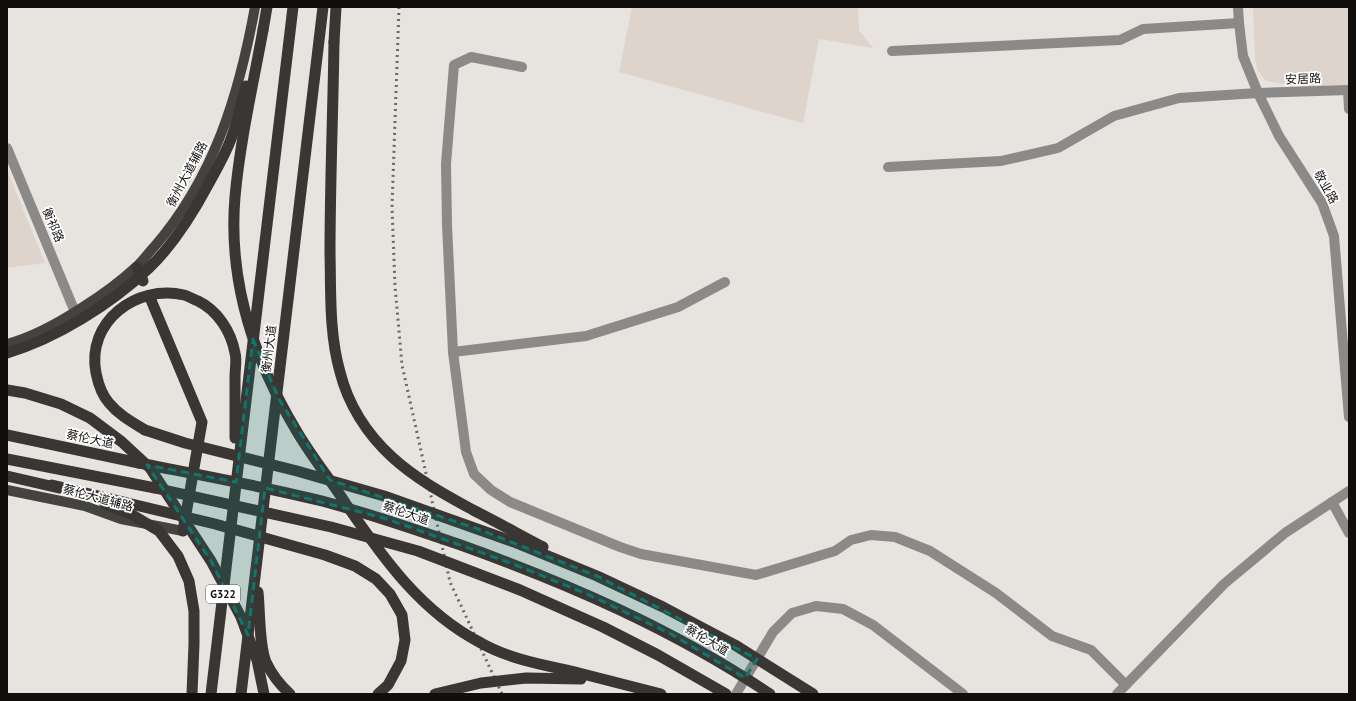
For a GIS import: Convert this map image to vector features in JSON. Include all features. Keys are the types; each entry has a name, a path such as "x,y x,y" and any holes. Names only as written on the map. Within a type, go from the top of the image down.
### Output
{"highway":[{"path":"267,7 239,166 235,199 234,239 238,281 246,320 259,357 279,399 297,431 376,547 428,607 457,629 481,644 528,662 661,694"},
{"name":"衡州大道","path":"211,694 293,7"},
{"name":"衡州大道","path":"241,694 323,7"},
{"path":"336,7 330,205 333,336 340,372 351,402 368,431 391,456 414,475 439,492 597,576 663,607 735,645 813,694"},
{"path":"7,353 54,334 95,310 149,268 168,246 193,212 231,140 263,30"},
{"path":"137,266 143,281"},
{"path":"234,494 235,353 228,331 217,314 203,303 185,295 164,293 145,295 128,303 113,316 102,330 95,347 95,366 98,384 108,402 123,417 145,430 184,443 297,471 384,496 514,542 597,576"},
{"path":"151,300 202,422 183,531"},
{"path":"7,390 25,393 61,404 90,418 122,442 150,468 211,561 241,617 258,660 264,694"},
{"name":"蔡伦大道","path":"7,435 258,487 384,518 513,564 587,594 671,634 770,694"},
{"path":"7,459 155,488 331,527 418,551 520,590 603,627 658,655 726,694"},
{"path":"7,476 215,524 325,555 355,566 376,579 390,594 402,615 405,640 401,661 388,685 378,694"},
{"path":"52,486 129,513 159,531 178,556 189,581 194,611 192,694"},
{"path":"256,566 262,640 266,662 278,682 290,694"},
{"path":"435,694 481,683 526,678 569,678 608,681"}],"main road":[{"name":"衡州大道辅路","path":"73,313 108,291 137,266 181,213 198,185 213,155 235,97 255,7"},
{"path":"7,344 46,329 73,313"},
{"name":"蔡伦大道辅路","path":"7,490 85,506 121,519 183,531"}],"street":[{"name":"敬业路","path":"1238,7 1238,23 1243,56 1258,93 1279,136 1322,203 1334,236 1349,418"},
{"path":"892,51 1120,40 1143,29 1238,23"},
{"path":"522,67 471,57 454,65 446,164 447,225 453,352 466,452 474,474 491,490 510,502 620,547 641,554 756,575 835,551 851,540 871,535 895,537 930,551 996,593 1052,636 1091,650 1126,685"},
{"path":"1348,90 1349,108"},
{"name":"安居路","path":"888,167 1001,161 1058,148 1114,116 1179,98 1258,93 1348,90"},
{"name":"衡祁路","path":"7,148 73,313"},
{"name":"衡祁路","path":"7,161 73,313"},
{"path":"453,352 586,336 678,307 725,282"},
{"path":"1117,694 1224,584 1286,533 1349,491"},
{"path":"1332,502 1349,533"},
{"path":"736,694 774,632 792,613 816,606 843,609 873,625 963,694"}],"highlighted area":[{"path":"253,339 279,399 330,480 478,529 597,576 757,659 745,678 671,634 587,594 513,564 384,518 265,488 248,635 211,561 147,465 236,482"}],"shaded area":[{"path":"632,7 858,7 859,30 873,48 819,39 803,123 619,72"},
{"path":"1253,7 1349,7 1349,86 1307,88 1266,81 1257,69 1255,60"},
{"path":"7,170 45,263 7,268"}],"railway":[{"path":"399,7 392,207 395,286 402,365 450,582 502,694"}]}
